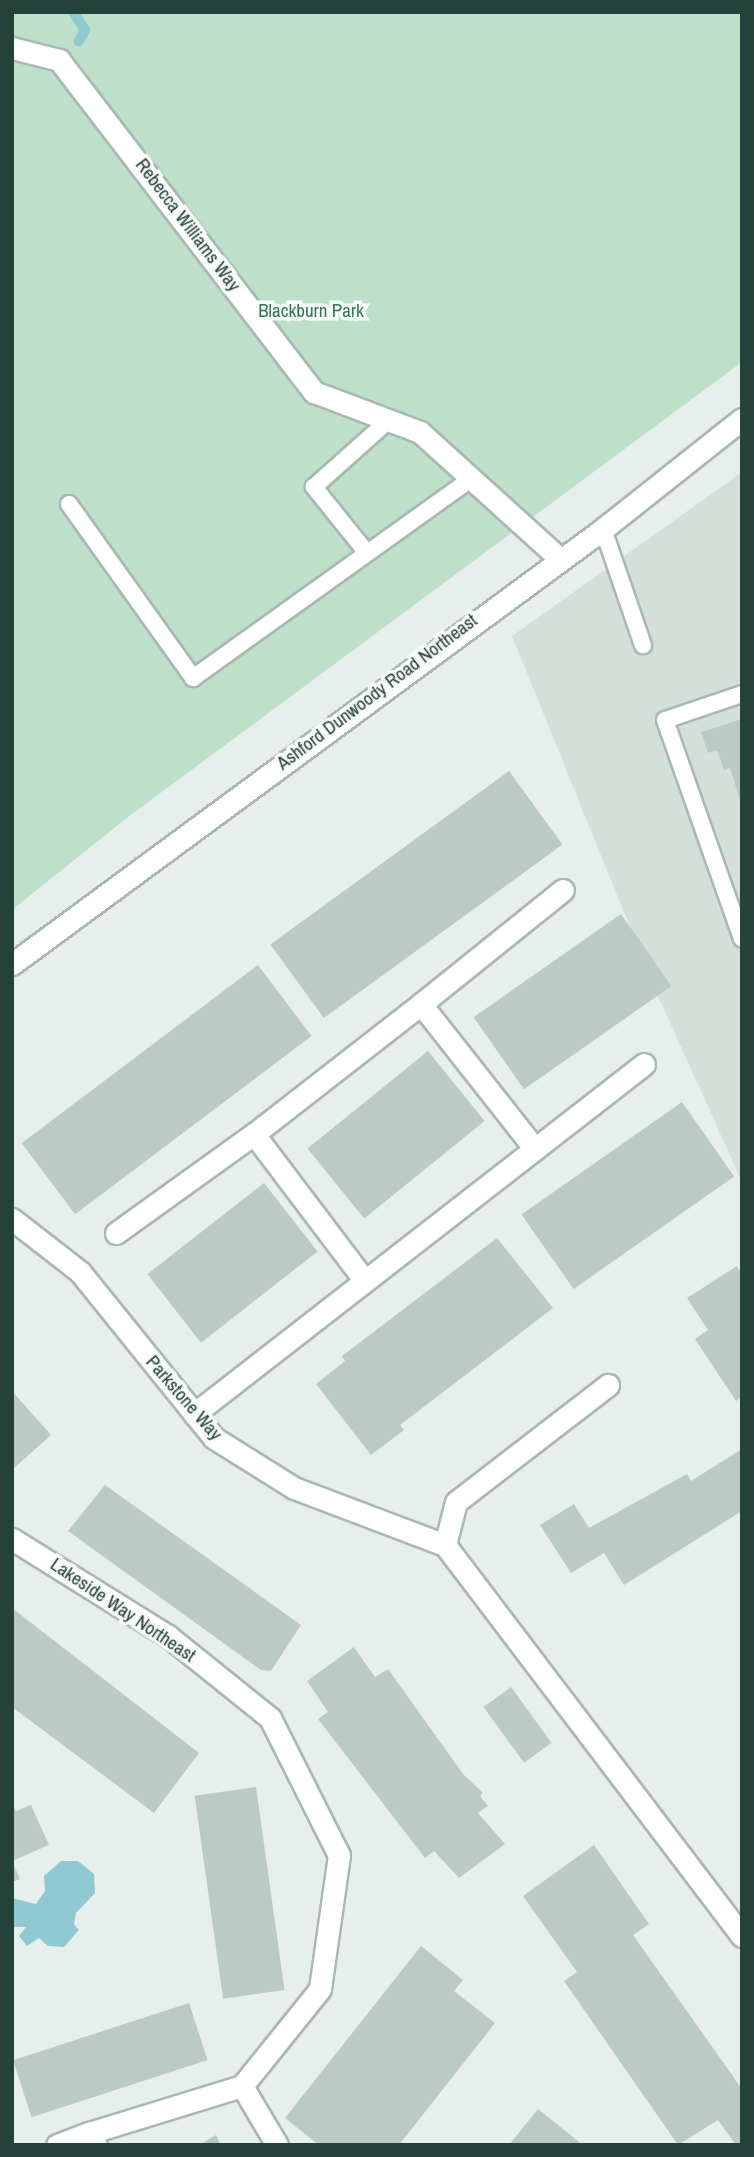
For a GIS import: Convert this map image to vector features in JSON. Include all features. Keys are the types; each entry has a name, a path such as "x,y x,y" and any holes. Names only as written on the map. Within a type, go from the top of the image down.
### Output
{"street":[{"name":"Rebecca Williams Way","path":"12,48 59,60 314,392 420,432 558,557"},
{"name":"Ashford Dunwoody Road Northeast","path":"12,964 558,557 603,529 742,419"},
{"path":"116,1233 254,1134 564,890"},
{"path":"421,1004 534,1149"},
{"path":"194,1414 644,1064"},
{"path":"254,1134 365,1281"},
{"name":"Parkstone Way","path":"12,1219 80,1272 214,1438 294,1488 445,1545"},
{"path":"608,1385 456,1502 445,1545 742,1936"},
{"name":"Lakeside Way Northeast","path":"12,1539 168,1636 270,1718 339,1855 320,1989 242,2086"},
{"path":"57,2145 92,2139 242,2086 277,2145"}],"lane":[{"path":"367,553 314,487 389,420"},
{"path":"69,503 193,678 472,478"},
{"path":"603,529 643,645"},
{"path":"742,694 665,720 742,939"}],"shaded area":[{"path":"742,472 742,1182 658,996 512,636"}],"green space":[{"name":"Blackburn Park","path":"12,12 742,12 742,362 128,817 12,910"}],"water":[{"path":"61,1861 78,1861 94,1874 95,1893 76,1913 74,1924 79,1930 64,1947 48,1946 39,1938 27,1946 19,1936 26,1927 12,1927 12,1898 36,1904 45,1891 44,1876"}],"building":[{"path":"742,719 741,803 730,768 724,770 717,750 708,753 701,732"},
{"path":"509,771 562,845 324,1018 270,944"},
{"path":"621,914 671,986 524,1089 474,1017"},
{"path":"258,965 312,1036 75,1214 22,1143"},
{"path":"428,1051 485,1121 364,1218 308,1149"},
{"path":"682,1102 734,1177 574,1289 521,1214"},
{"path":"264,1183 318,1252 201,1343 147,1274"},
{"path":"497,1238 553,1308 400,1425 404,1430 371,1455 316,1384 345,1361 342,1356"},
{"path":"737,1266 742,1274 742,1397 736,1401 695,1339 708,1330 687,1298"},
{"path":"12,1391 51,1435 12,1470"},
{"path":"742,1449 742,1511 624,1585 604,1553 571,1573 540,1525 574,1504 589,1528 687,1474 691,1481"},
{"path":"105,1485 301,1625 271,1671 261,1670 68,1531"},
{"path":"12,1608 199,1753 154,1813 12,1707"},
{"path":"354,1647 375,1677 388,1669 463,1774 483,1793 480,1796 488,1806 478,1813 505,1844 459,1878 434,1851 425,1858 318,1719 328,1712 307,1681"},
{"path":"511,1687 552,1743 524,1763 483,1707"},
{"path":"256,1787 285,1990 223,1999 195,1796"},
{"path":"12,1804 16,1811 31,1805 49,1845 12,1861"},
{"path":"594,1845 649,1924 633,1935 742,2089 742,2145 736,2145 718,2120 678,2145 564,1981 577,1972 523,1896"},
{"path":"12,1861 20,1879 12,1882"},
{"path":"421,1946 463,1980 454,1991 495,2023 399,2145 319,2145 285,2118"},
{"path":"189,2003 208,2060 32,2117 13,2060"},
{"path":"538,2109 583,2145 509,2145"},
{"path":"216,2135 221,2145 199,2145"}],"waterway":[{"path":"73,12 85,30 79,41"}]}
